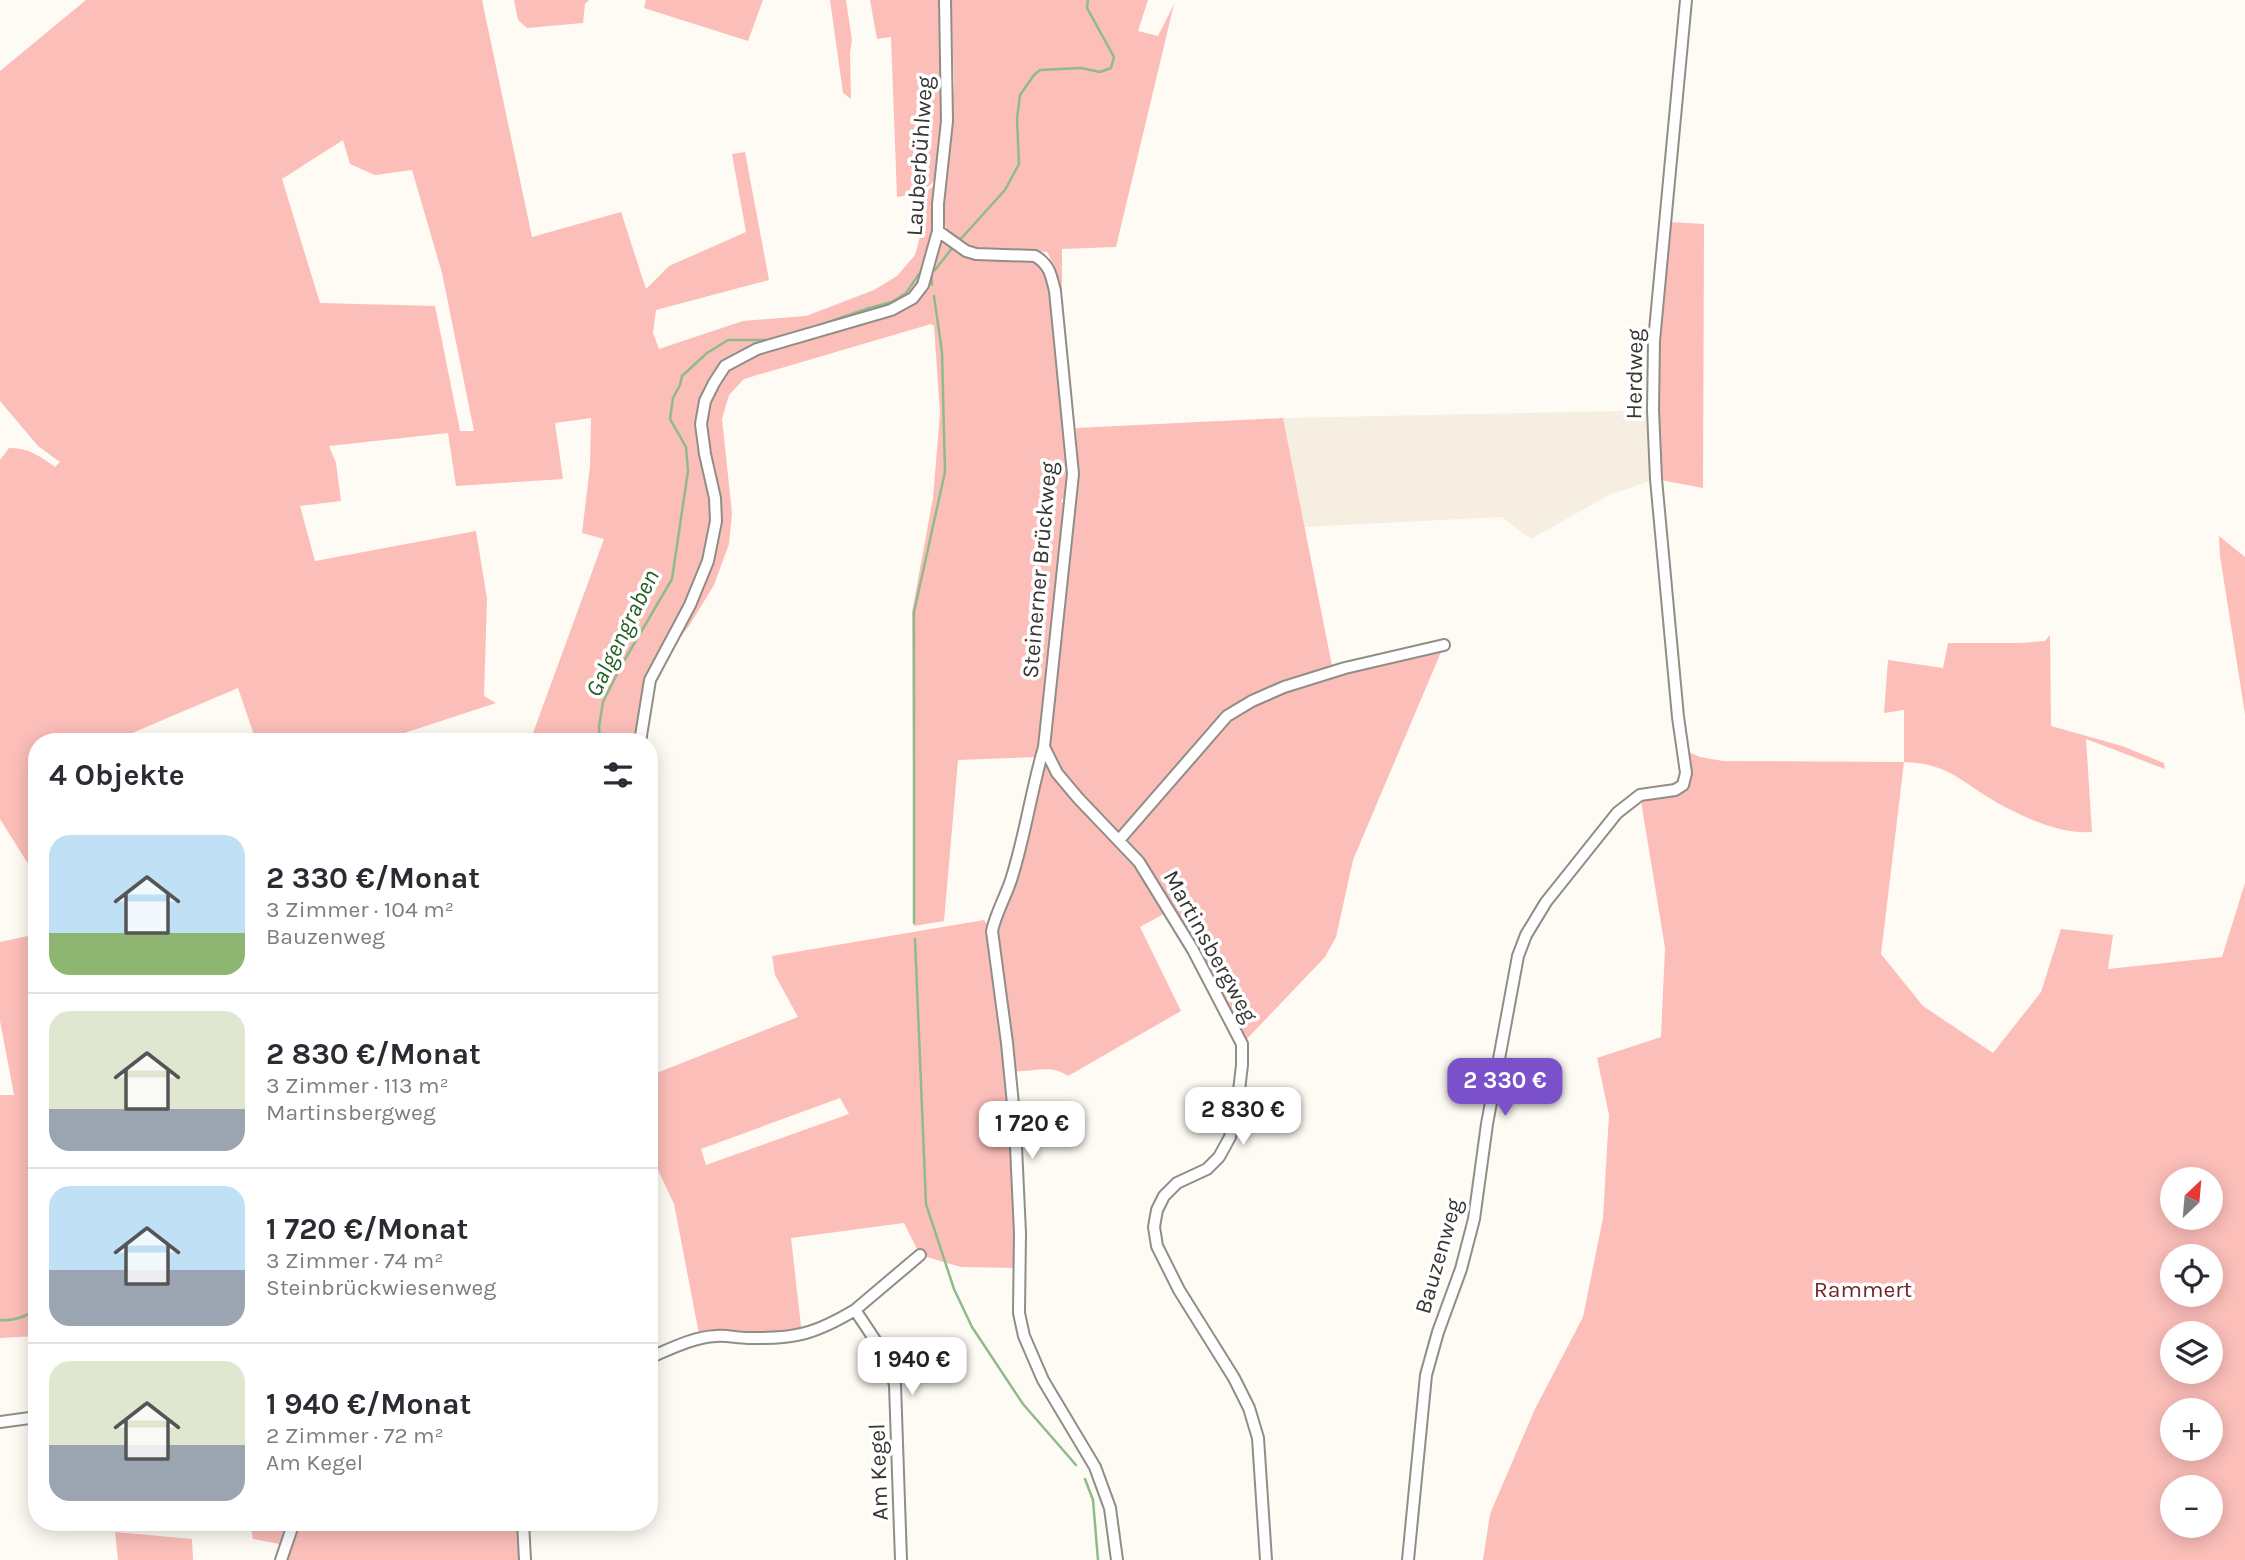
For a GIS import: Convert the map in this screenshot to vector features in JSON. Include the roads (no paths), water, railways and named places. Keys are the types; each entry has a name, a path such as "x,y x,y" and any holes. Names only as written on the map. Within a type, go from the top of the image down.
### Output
{"street":[{"name":"Lauberbühlweg","path":"641,733 650,680 690,605 708,561 716,521 715,498 701,424 705,401 714,383 725,366 757,349 891,310 913,298 923,285 938,231 938,204 947,121 945,0"},
{"name":"Herdweg","path":"1684,750 1678,717 1657,492 1653,410 1654,341 1686,0"},
{"name":"Steinerner Brückweg","path":"938,231 966,251 976,254 1035,257 1043,261 1050,269 1055,291 1073,474 1044,747 1011,880 992,932 1015,1125 1020,1233 1019,1313 1024,1336 1043,1380 1095,1467 1110,1508 1117,1560"},
{"path":"1120,839 1190,755 1235,711 1284,687 1345,668 1444,645"},
{"name":"Martinsbergweg","path":"1044,747 1057,773 1071,790 1139,862 1170,910 1242,1044 1238,1099 1230,1137 1219,1157 1208,1169 1177,1183 1164,1196 1157,1210 1154,1227 1157,1246 1179,1290 1234,1378 1249,1408 1258,1438 1266,1560"},
{"name":"Bauzenweg","path":"1408,1560 1426,1375 1461,1269 1474,1219 1487,1124 1518,956 1525,934 1546,902 1617,813 1640,795 1675,790 1683,785 1686,773 1684,750"},
{"path":"658,1354 713,1336 780,1339 825,1329 855,1310 920,1255"},
{"name":"Am Kegel","path":"855,1310 887,1359 895,1385 901,1560"},
{"path":"0,1422 28,1418"},
{"path":"281,1560 291,1531"},
{"path":"523,1531 525,1560"}],"waterway":[{"name":"Galgengraben","path":"958,242 1005,190 1019,164 1017,119 1020,95 1034,75 1040,70 1081,68 1100,72 1111,68 1114,57 1087,8 1088,0"},
{"name":"Galgengraben","path":"930,271 935,270 953,247"},
{"path":"931,271 932,285"},
{"name":"Galgengraben","path":"820,325 892,302 906,293 919,274 923,273"},
{"path":"914,923 914,612 945,472 942,352 934,296"},
{"name":"Galgengraben","path":"599,733 603,702 672,579 688,471 686,447 670,419 673,398 682,376 707,353 728,340 771,340"},
{"path":"915,939 926,1204 954,1289 972,1327 1023,1404 1076,1465"},
{"name":"Galgengraben","path":"0,1320 20,1318 28,1314"},
{"path":"1085,1479 1093,1500 1098,1560"}],"park label":[{"name":"Rammert","path":"1863,1289"}]}
